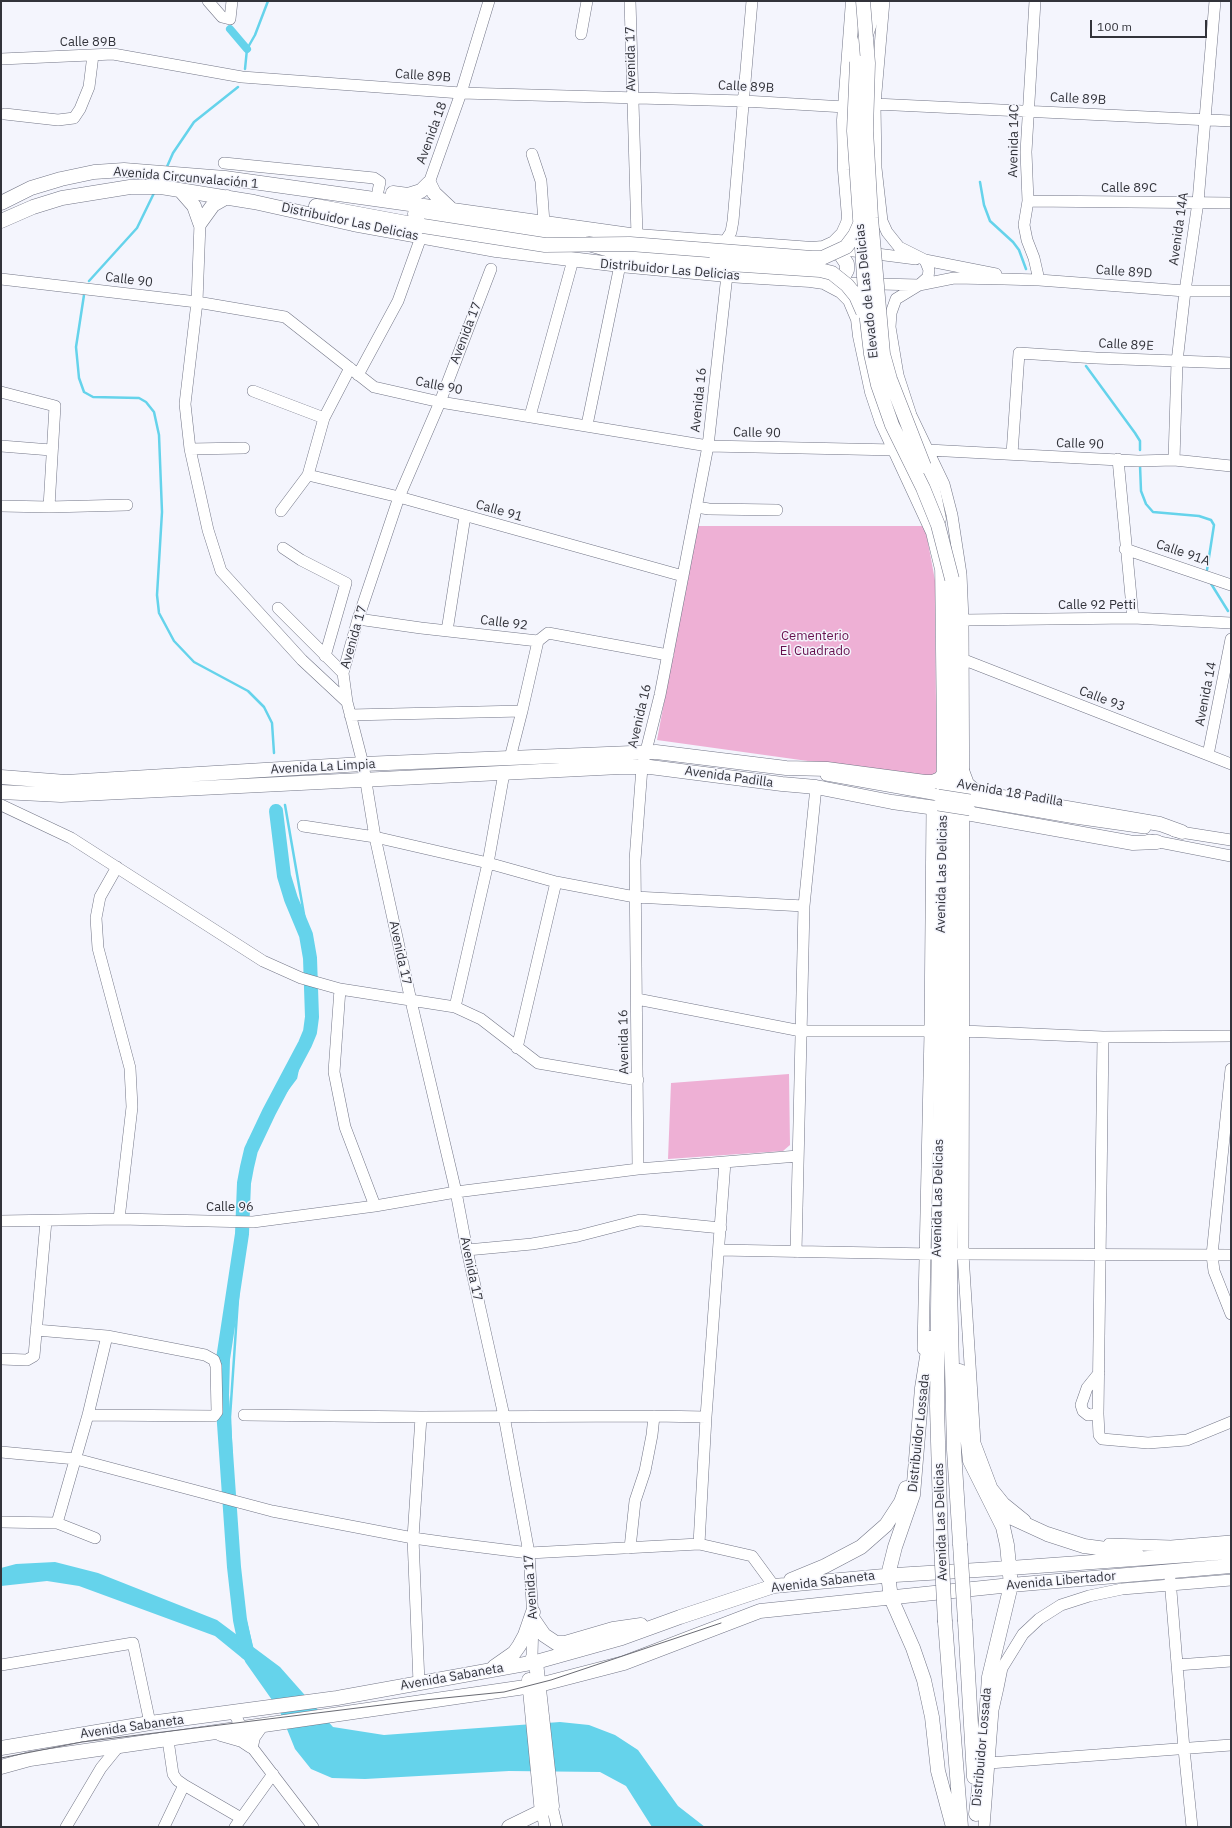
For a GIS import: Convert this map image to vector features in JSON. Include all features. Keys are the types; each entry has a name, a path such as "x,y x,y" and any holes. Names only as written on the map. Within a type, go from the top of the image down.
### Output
{"main road":[{"path":"823,248 834,243 843,234 848,223 849,216 845,170 845,107 853,1"},
{"name":"Elevado de Las Delicias","path":"863,1 868,63 866,130 871,218 883,354 890,380 932,484 947,574"},
{"name":"Elevado de Las Delicias","path":"875,1 872,17 857,62 854,130 867,320 871,354 878,385 892,425 923,488 938,525 947,574"},
{"name":"Avenida Circunvalación 1","path":"1,203 31,188 94,172 124,170 225,178 281,186"},
{"path":"281,186 378,191 408,195 421,191 429,183 434,193 451,209"},
{"path":"281,186 342,203 545,232 628,255 714,263 820,270 832,273 847,285 856,296 867,320"},
{"name":"Distribuidor Las Delicias","path":"281,186 637,236 812,249 823,248"},
{"name":"Avenida Circunvalación 1","path":"1,221 33,207 62,198 107,189 156,187 205,194"},
{"path":"180,190 194,206 200,223"},
{"path":"205,194 254,194 422,232 545,245 630,244 812,258 822,258 846,248 855,235 860,224"},
{"name":"Distribuidor Las Delicias","path":"205,194 422,232 496,250 620,266 824,282 841,291 850,300 858,319 860,336 872,392 882,422 933,532 947,574"},
{"path":"200,223 212,205 227,197"},
{"path":"823,248 841,255 847,264 847,270 842,279 824,282"},
{"name":"Avenida Las Delicias","path":"947,574 955,629 955,749 948,811 944,1254 937,1406 945,1622 962,1827"},
{"name":"Avenida Las Delicias","path":"947,574 943,775 948,811"},
{"path":"955,749 967,784 974,790 985,794 1160,824 1182,832"},
{"name":"Avenida Padilla","path":"646,752 786,768 827,769 925,782 933,782 940,779 943,775"},
{"name":"Avenida La Limpia","path":"1,777 66,782 363,764 646,752"},
{"name":"Avenida Padilla","path":"642,767 816,787 886,801 1134,843 1157,842"},
{"name":"Avenida La Limpia","path":"1,792 61,795 504,772 642,767"},
{"path":"948,811 964,776"},
{"name":"Avenida Las Delicias","path":"943,1287 965,1621 976,1821"},
{"name":"Distribuidor Lossada","path":"943,1287 922,1388 913,1495 891,1575 892,1598 913,1648 924,1680 932,1717 938,1771 953,1827"},
{"name":"Distribuidor Lossada","path":"943,1287 970,1461 1003,1527 1010,1568 1011,1585 989,1677 976,1821"},
{"path":"774,1586 825,1566 861,1547 886,1526 902,1502 917,1453"},
{"path":"986,1491 1010,1516 1046,1534 1169,1571"},
{"name":"Avenida Libertador","path":"891,1575 1010,1568 1169,1571 1231,1552"},
{"name":"Avenida Libertador","path":"892,1598 1011,1585 1231,1566"},
{"name":"Avenida Sabaneta","path":"1,1748 150,1724 234,1713 257,1708 337,1698 481,1672 622,1638 774,1586 891,1575"},
{"name":"Avenida Sabaneta","path":"1,1768 30,1760 535,1686 624,1663 760,1611 892,1598"},
{"path":"533,1615 544,1635 556,1642 566,1643 613,1629 664,1623"},
{"path":"481,1672 496,1666 514,1653 525,1634 533,1615"},
{"name":"Avenida 17","path":"532,1660 538,1714 542,1785 547,1810"},
{"path":"213,1733 230,1736 251,1746 253,1737 261,1726"},
{"path":"513,1825 530,1807 542,1785"},
{"path":"513,1825 547,1810"}],"street":[{"path":"208,1 222,17 230,19 232,1"},
{"name":"Avenida 18","path":"429,183 461,93 488,1"},
{"path":"581,34 587,1"},
{"name":"Avenida 17","path":"630,1 637,236"},
{"path":"724,243 731,232 733,221 752,1"},
{"path":"884,1 875,104 876,168 882,221 887,232 899,247 925,260 929,270 928,277 919,285 896,298 890,327 898,375 911,415 944,484 952,515 961,574 963,620 962,659 964,776"},
{"name":"Avenida 14C","path":"1035,1 1026,152 1028,201 1024,225 1039,280"},
{"name":"Avenida 14A","path":"1174,460 1177,362 1185,291 1198,202 1215,1"},
{"name":"Calle 89B","path":"1,59 113,54 242,77 461,93 744,101 845,107"},
{"path":"5,114 58,120 74,118 80,109 89,87 93,55"},
{"name":"Calle 89B","path":"875,104 1231,120"},
{"path":"532,154 541,181 544,223"},
{"path":"224,163 374,178 380,182 378,191"},
{"name":"Calle 89C","path":"1028,201 1231,203"},
{"path":"200,223 196,302 185,404 190,449 208,530 222,571 302,660 347,702"},
{"path":"281,511 308,475 324,418 398,301 422,232"},
{"path":"823,248 925,260 1015,279"},
{"path":"530,416 573,260"},
{"path":"587,425 620,266"},
{"name":"Avenida 17","path":"491,269 440,402 399,497 358,619 343,673 347,702 363,764 364,780 375,837 411,1001 456,1192 467,1250 504,1416 529,1553 533,1615 532,1660"},
{"name":"Avenida 16","path":"638,1169 637,999 634,860 642,767 668,655 708,446 727,275"},
{"path":"824,282 919,285 954,278 1015,279"},
{"name":"Calle 90","path":"1,279 196,302 285,317 374,387 440,402 708,446 896,450"},
{"name":"Calle 89D","path":"1015,279 1185,291 1231,291"},
{"name":"Calle 89E","path":"1012,454 1019,353 1177,362 1231,363"},
{"path":"253,391 324,418"},
{"path":"1,394 55,406 49,507"},
{"path":"1,446 52,450"},
{"path":"190,449 244,448"},
{"name":"Calle 90","path":"928,450 1138,461 1174,460 1231,466"},
{"path":"1118,459 1125,549 1133,618"},
{"name":"Calle 91","path":"308,475 399,497 683,576"},
{"path":"1,506 49,507 127,505"},
{"path":"696,507 709,509 777,510"},
{"path":"447,631 465,516"},
{"path":"284,548 301,560 346,582 325,656"},
{"name":"Calle 91A","path":"1125,549 1231,585"},
{"path":"278,608 343,673"},
{"name":"Calle 92 Petti","path":"963,620 1133,618 1231,623"},
{"name":"Calle 92","path":"358,619 538,641 548,633 668,655"},
{"name":"Avenida 14","path":"1208,755 1231,639"},
{"path":"510,758 538,641"},
{"name":"Calle 93","path":"962,659 1231,764"},
{"path":"350,715 522,711"},
{"name":"Avenida 18 Padilla","path":"786,768 849,784 1074,823 1157,842 1230,856"},
{"path":"454,1007 488,863 504,772"},
{"name":"Avenida 18 Padilla","path":"816,787 849,784"},
{"path":"796,1252 804,906 816,787"},
{"path":"1,805 71,838 263,961 301,978 340,989 454,1007 481,1019 538,1063 638,1080"},
{"name":"Avenida Las Delicias","path":"922,1388 944,1254 948,811"},
{"name":"Avenida 18 Padilla","path":"1074,823 1182,832 1231,840"},
{"path":"303,826 375,837 488,863 556,882 635,897 804,906"},
{"path":"117,867 100,897 96,918 98,948 130,1068 132,1107 119,1219"},
{"path":"517,1048 556,882"},
{"path":"340,989 334,1072 345,1127 375,1206"},
{"path":"637,999 801,1031 947,1031 1103,1037 1231,1036"},
{"path":"1103,1037 1098,1432 1102,1439 1148,1443 1187,1440 1231,1422"},
{"path":"1231,1069 1230,1101 1212,1255 1214,1271 1231,1314"},
{"name":"Calle 96","path":"1,1221 119,1219 253,1222 375,1206 456,1192 638,1169 798,1156"},
{"path":"700,1544 706,1418 725,1162"},
{"path":"467,1250 578,1236 640,1220 721,1228"},
{"path":"1,1359 27,1360 34,1356 46,1221"},
{"path":"719,1250 944,1254 1231,1254"},
{"name":"Avenida Las Delicias","path":"944,1254 975,1444 992,1488 1004,1503 1025,1520 1054,1533 1085,1542 1171,1546 1231,1541"},
{"path":"36,1330 107,1336 205,1355 214,1360 216,1366 217,1412 214,1416 88,1415"},
{"path":"57,1523 88,1415 107,1336"},
{"path":"1098,1373 1082,1397 1081,1405 1083,1411 1088,1415 1098,1414"},
{"path":"1082,1397 1088,1395 1098,1400"},
{"path":"244,1415 421,1417 654,1416 706,1418"},
{"path":"630,1548 635,1501 645,1471 652,1436 654,1416"},
{"path":"419,1683 413,1538 421,1417"},
{"path":"1,1452 76,1459 272,1511 413,1538 529,1553 700,1544 752,1556 774,1586"},
{"path":"1,1522 57,1523 95,1538"},
{"path":"1169,1571 1192,1827"},
{"name":"Distribuidor Lossada","path":"984,1827 994,1710 1002,1668 1023,1634 1040,1619 1061,1605 1089,1596 1122,1589 1169,1571 1231,1580"},
{"path":"1,1665 133,1643 150,1724"},
{"path":"1177,1665 1231,1661"},
{"path":"234,1713 251,1746 313,1827"},
{"path":"168,1740 174,1774 177,1780 238,1822 273,1774"},
{"path":"990,1763 1231,1745"},
{"path":"66,1827 101,1768 118,1747"},
{"path":"91,1751 97,1758 101,1768"},
{"path":"164,1827 184,1785"},
{"name":"Avenida 17","path":"545,1827 547,1810"},
{"name":"Avenida 17","path":"547,1810 557,1827"}],"green space":[{"name":"Cementerio El Cuadrado","path":"697,526 925,526 936,586 935,627 937,779 657,740"},
{"path":"789,1074 790,1145 783,1151 668,1159 671,1083"}],"water":[{"path":"55,1562 98,1573 217,1620 280,1667 333,1727 384,1735 560,1722 589,1725 615,1735 638,1750 678,1806 705,1827 652,1827 626,1786 600,1772 509,1771 365,1779 332,1778 311,1769 295,1749 274,1697 269,1680 215,1636 79,1586 47,1581 1,1586 1,1568 16,1564"}],"waterway":[{"path":"245,69 247,49 255,35 268,1"},
{"path":"230,29 247,49"},
{"path":"166,169 173,153 194,122 238,87"},
{"path":"980,182 984,205 990,221 1013,242 1019,250 1026,269"},
{"path":"89,281 137,228 155,191"},
{"path":"84,295 76,347 79,378 84,392 93,397 139,398 146,402 154,412 159,435 162,512 157,595 159,613 174,641 194,662 248,691 264,707 272,723 274,753"},
{"path":"1086,366 1135,433 1140,441 1140,450"},
{"path":"1140,465 1141,491 1146,504 1153,512 1199,516 1211,520 1214,525 1207,570"},
{"path":"1210,582 1228,611"},
{"path":"285,805 315,978"},
{"path":"247,1653 240,1620 234,1567 222,1395 223,1359 242,1234 244,1183 251,1150 269,1112 305,1044 310,1032 312,1017 310,958 306,935 291,899 284,876 276,811"},
{"path":"244,1218 249,1141 296,1078 315,985"},
{"path":"233,1498 230,1417 243,1225"},
{"path":"234,1505 241,1602 252,1647"},
{"path":"251,1658 282,1702"}],"tram line":[{"path":"1,1758 82,1742 414,1701 504,1692 551,1680 721,1623"}]}
